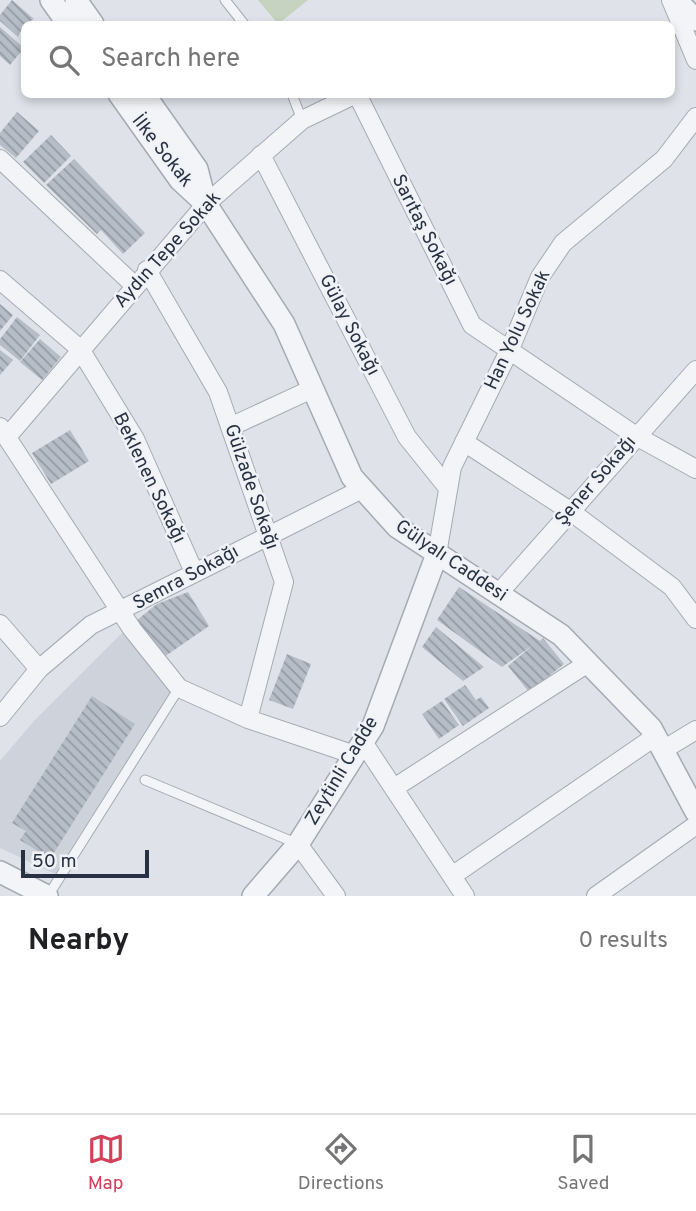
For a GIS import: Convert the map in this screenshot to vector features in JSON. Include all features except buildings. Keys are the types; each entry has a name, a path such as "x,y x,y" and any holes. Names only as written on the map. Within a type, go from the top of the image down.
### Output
{"street":[{"path":"51,0 66,21"},
{"path":"76,0 91,21"},
{"path":"674,0 696,20"},
{"path":"674,0 696,60"},
{"path":"690,0 696,6"},
{"name":"İlke Sokak","path":"122,98 180,180 206,204"},
{"name":"İlke Sokak","path":"147,98 197,169 206,204"},
{"name":"Aydın Tepe Sokak","path":"2,434 206,204 302,120 348,98"},
{"name":"Sarıtaş Sokağı","path":"358,98 472,325 636,436 696,469"},
{"name":"Han Yolu Sokak","path":"438,554 452,467 510,349 540,277 563,243 664,159 696,117"},
{"name":"Gülay Sokağı","path":"261,155 407,437 448,488"},
{"path":"0,159 134,285"},
{"name":"Gülyalı Caddesi","path":"206,204 284,324 352,477 397,527 561,635 659,743 696,812"},
{"name":"Gülzade Sokağı","path":"148,270 218,392 284,582 248,719"},
{"name":"Beklenen Sokağı","path":"0,280 80,349 135,439 194,572"},
{"name":"Şener Sokağı","path":"498,594 696,370"},
{"path":"230,427 313,389"},
{"path":"2,434 123,611 132,629 179,688 248,719 359,748 394,788 465,896"},
{"path":"464,442 570,511 672,587 696,619"},
{"name":"Semra Sokağı","path":"0,717 39,669 91,625 362,489"},
{"name":"Zeytinli Cadde","path":"253,896 298,844 373,726 438,554"},
{"path":"0,624 39,669"},
{"path":"394,788 588,663"},
{"path":"452,876 659,743 696,730"},
{"path":"596,896 696,825"},
{"path":"298,844 336,896"},
{"path":"0,872 48,896"}],"lane":[{"path":"225,0 242,21"},
{"path":"294,98 302,120"},
{"path":"48,896 179,688"},
{"path":"145,780 298,844"}],"shaded area":[{"path":"127,628 171,691 55,874 0,848 0,761 34,721"}],"green space":[{"path":"258,0 308,0 282,21 276,21"}]}
